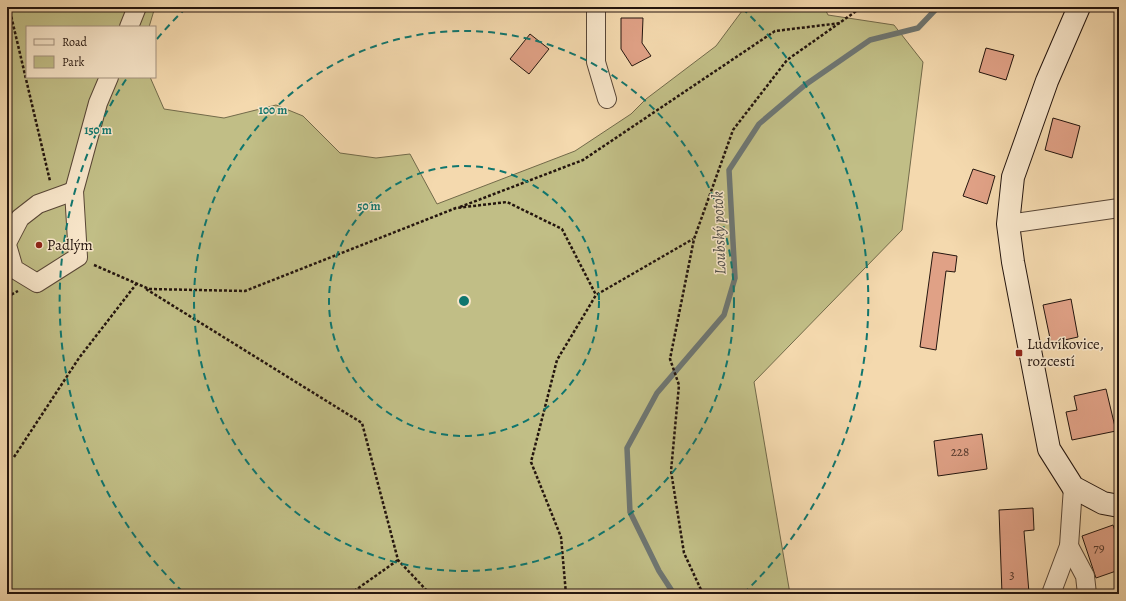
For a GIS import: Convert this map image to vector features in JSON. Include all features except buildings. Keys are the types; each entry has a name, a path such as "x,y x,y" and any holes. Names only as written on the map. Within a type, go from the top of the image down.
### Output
{"street":[{"path":"129,26 137,7"},
{"path":"596,7 596,62 607,99"},
{"path":"1079,7 1048,80 1013,177 1008,224 1013,262 1049,449 1073,487 1103,503 1119,506"},
{"path":"74,191 38,204 20,218 7,244 14,269 37,283 78,257 74,191 98,103 108,78"},
{"path":"1008,224 1119,208"},
{"path":"1051,594 1068,546 1073,487"},
{"path":"1068,546 1085,576 1086,594"}],"path":[{"path":"9,7 54,199"},
{"path":"703,594 684,553 671,471 679,385 670,359 694,239 733,130 787,60 842,23 862,7"},
{"path":"78,257 149,289 245,291 583,160 775,31 842,23"},
{"path":"456,208 507,202 562,229 596,295"},
{"path":"566,594 561,537 531,462 557,360 596,295 694,239"},
{"path":"14,457 79,358 137,283"},
{"path":"137,283 362,423 398,560 430,594"},
{"path":"350,594 398,560"}],"green space":[{"path":"7,7 155,7 149,26 26,26 26,78 150,78 164,109 224,118 276,105 303,116 340,153 376,158 410,154 437,204 575,151 631,114 646,99 716,46 745,7 824,7 828,15 894,25 923,62 902,230 754,382 790,594 7,594"}],"waterway":[{"name":"Loubský potok","path":"674,594 659,571 630,512 627,448 657,393 724,315 735,278 729,170 759,124 805,85 870,40 918,28 938,7"}],"place":[{"name":"Padlým","path":"39,245"},
{"name":"Ludvíkovice, rozcestí","path":"1019,353"}]}
